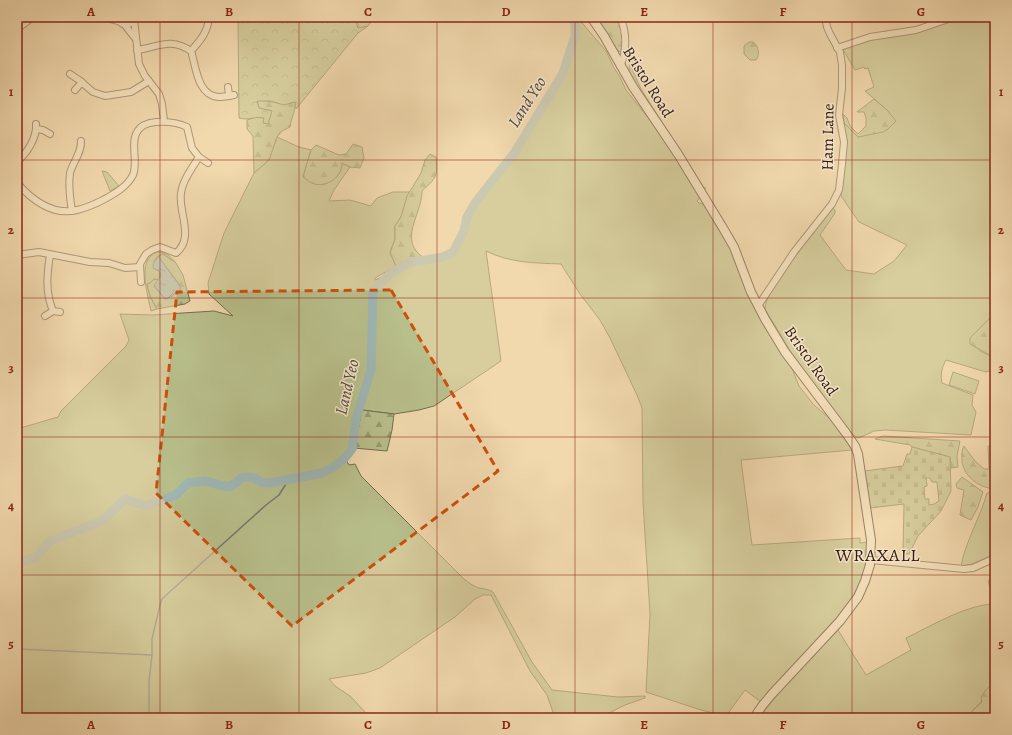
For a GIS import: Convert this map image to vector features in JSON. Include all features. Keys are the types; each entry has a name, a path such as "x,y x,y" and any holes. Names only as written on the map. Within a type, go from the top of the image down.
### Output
{"main road":[{"name":"Bristol Road","path":"591,17 604,36 632,88 678,154 724,228 734,247 758,306 785,352 846,433 855,446 858,454 870,526 872,548 866,581 854,604 767,700 754,718"}],"street":[{"path":"17,29 33,17"},
{"path":"104,17 131,22 134,18"},
{"path":"190,51 206,32 209,17"},
{"path":"620,17 624,26 625,41 624,58 620,66"},
{"name":"Ham Lane","path":"758,306 794,252 832,204 839,190 844,142 839,115 842,88 842,65 840,52 827,27 825,17"},
{"path":"837,48 870,37 916,30 954,17"},
{"path":"134,18 136,42"},
{"path":"121,20 135,36 139,64 161,97 164,121"},
{"path":"137,50 173,43 181,44 190,51 202,88 206,92 214,96 232,95 228,87"},
{"path":"70,74 95,93 105,96 131,92 149,81"},
{"path":"75,90 82,82"},
{"path":"17,183 31,198 40,204 60,211 72,211 84,208 110,196 127,184 133,175 135,167 135,144 137,132 145,125 164,121 187,127 191,146 199,157 208,163"},
{"path":"17,162 28,147 36,127 50,134"},
{"path":"72,211 70,177 75,159 82,152 81,141"},
{"path":"142,282 140,266 143,257 152,250 162,248 175,253 183,245 185,233 181,192 186,179 199,157"},
{"path":"17,255 34,252 92,263 109,263 125,268 140,266"},
{"path":"50,254 47,280 53,311"},
{"path":"45,316 53,311 60,312"},
{"path":"871,560 964,569 973,568 995,558"}],"highlighted area":[{"path":"391,290 498,471 292,626 156,493 177,292"}],"green space":[{"path":"238,17 356,17 355,20 358,28 368,26 358,33 296,109 295,102 284,105 270,101 257,101 259,108 272,111 268,124 263,123 264,118 239,118"},
{"path":"356,17 375,17 368,26 358,29 355,20"},
{"path":"575,17 577,17 606,51 626,90 656,128 684,169 700,197 697,201 706,205 732,251 759,317 789,361 799,386 813,404 831,420 852,450 741,460 752,545 860,538 860,543 867,542 865,569 858,587 837,617 761,702 745,690 726,716 701,710 646,692 650,614 643,502 642,408 610,338 600,320 580,294 561,264 532,263 513,260 486,251 501,361 434,406 394,414 362,410 353,452 346,460 349,465 355,464 361,476 464,579 479,588 493,592 532,662 552,690 618,697 645,696 645,698 625,705 599,718 555,718 547,695 530,671 491,595 483,595 475,599 455,617 380,668 366,673 329,679 335,686 350,696 367,714 367,718 17,718 17,429 58,417 61,411 126,346 129,340 120,314 152,315 214,311 233,316 209,294 208,283 224,233 254,173 269,160 277,137 299,147 311,150 303,177 323,185 339,174 342,163 350,167 334,190 329,201 350,200 371,206 377,198 393,192 409,192 401,217 395,226 395,239 390,252 396,266 375,278 375,280 423,260 446,258 451,255 455,251 467,227 468,219 479,199 514,155 533,125 540,109 561,79 574,37"},
{"path":"597,17 617,17 622,34 621,52 618,51"},
{"path":"961,17 995,17 995,313 970,338 980,351 995,358 995,369 986,372 946,360 943,365 941,374 942,383 973,395 972,405 976,412 971,435 885,430 874,431 857,438 841,422 791,352 765,309 766,302 781,276 832,207 835,210 835,213 820,235 846,270 874,274 894,261 907,245 859,222 841,196 846,146 844,123 858,137 888,129 891,125 887,110 865,91 874,87 868,68 865,69 864,67 855,70 842,48 860,42"},
{"path":"749,42 753,42 758,48 758,56 756,60 750,60 744,54 744,46"},
{"path":"630,55 633,71 641,89 704,188 706,188 704,189 639,91 629,73"},
{"path":"874,99 887,110 896,121 883,132 858,137 844,123 843,114 847,118 850,126 858,134 866,126 866,118 864,112 857,112"},
{"path":"257,100 281,103 295,102 295,105 290,127 282,131 277,137 269,160 254,173 253,136 247,129 247,120 257,117 264,118 272,111 259,108"},
{"path":"353,144 362,147 364,158 360,168 350,167 342,163 340,173 337,177 329,182 319,185 311,183 303,177 311,150 316,145 339,155 346,154"},
{"path":"430,154 436,157 437,169 433,180 422,191 412,235 412,243 416,251 424,258 408,261 396,266 390,253 395,239 395,226 401,217 407,196 421,173 425,160"},
{"path":"102,171 107,172 119,186 110,191"},
{"path":"157,252 168,255 176,263 163,254 158,256 154,261 157,270 160,272 159,280 154,279 147,284 150,296 157,309 151,311 146,287 145,270 147,262 151,256"},
{"path":"163,254 176,263 183,275 190,301 185,304 157,309 150,296 147,284 154,279 159,280 154,286 165,299 180,290 179,284 160,259 159,256"},
{"path":"995,313 995,358 970,344 970,338"},
{"path":"953,372 979,381 975,394 949,385"},
{"path":"362,410 394,414 387,451 354,448"},
{"path":"883,436 960,441 957,456 958,467 951,468 950,457 912,447 910,445 875,439"},
{"path":"964,446 975,461 984,469 989,469 988,446 995,447 995,489 984,487 974,481 966,473 962,462 962,452"},
{"path":"912,447 950,457 951,491 941,511 918,536 909,554 903,554 904,504 870,508 864,471 903,466 907,454 910,454","holes":["926,478 930,478 932,482 937,482 939,501 929,505 929,499 925,499 924,487 927,486"]},
{"path":"962,477 983,492 978,507 971,520 960,515 964,490 957,488 956,484"},
{"path":"995,492 995,554 972,564 961,566 966,547 987,493"},
{"path":"995,577 995,681 991,684 982,701 965,718 759,718 780,691 838,630 866,675 911,650 906,638 959,612 970,608 992,604 990,597 991,591 988,581"},
{"path":"995,681 995,718 965,718 982,702 981,697"}],"water":[{"path":"158,256 180,286 180,291 173,293 167,299 164,298 154,285 160,278 160,272 153,267 153,264"}],"waterway":[{"name":"Land Yeo","path":"17,564 36,557 50,541 102,521 125,499 146,506 176,495 188,483 204,481 229,487 241,478 246,477 254,478 263,483 270,483 322,473 344,459 352,449 356,419 371,370 373,291 390,274 408,263 443,257 453,252 464,231 467,217 475,203 515,152 563,73 575,36 575,23 571,17"},
{"path":"17,649 152,655 152,639 163,598 279,495 289,479"},
{"path":"149,718 149,681 152,655"}],"district":[{"name":"WRAXALL","path":"878,555"}]}
